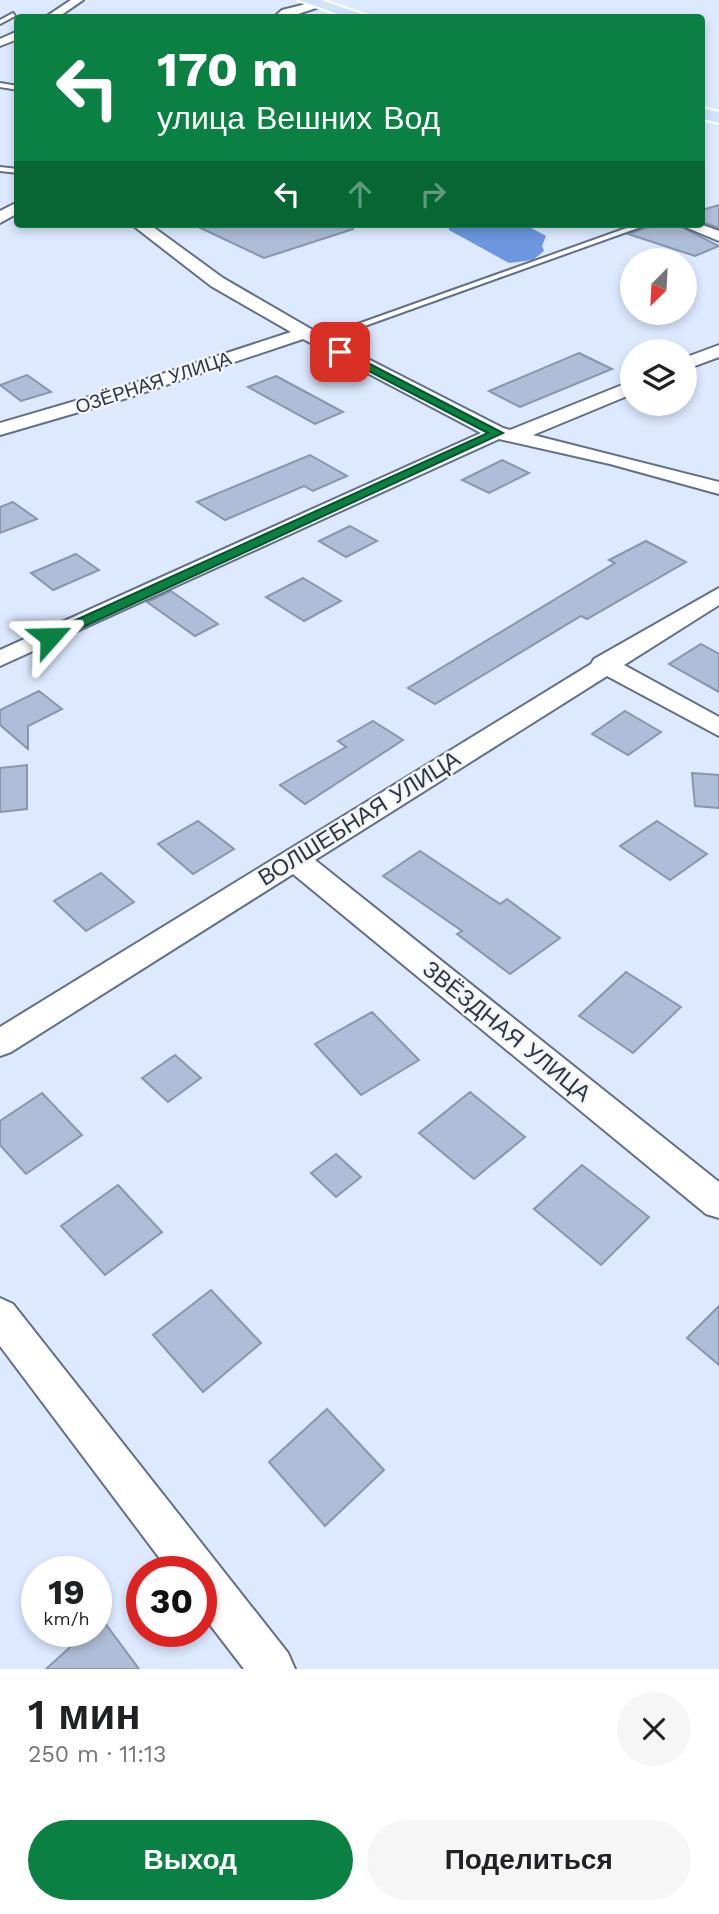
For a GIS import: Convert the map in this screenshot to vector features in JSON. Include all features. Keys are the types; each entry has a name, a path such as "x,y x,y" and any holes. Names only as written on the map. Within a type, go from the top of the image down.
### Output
{"main road":[{"path":"288,0 351,14"},
{"path":"310,3 338,14"}],"street":[{"path":"55,14 78,0"},
{"path":"287,14 310,3"},
{"path":"144,228 217,282 311,336 505,435 614,459 719,488"},
{"path":"697,228 719,236"},
{"name":"ОЗЁРНАЯ УЛИЦА","path":"0,429 311,336"},
{"path":"697,360 719,351"},
{"path":"0,659 505,435 620,392"},
{"name":"ВОЛШЕБНАЯ УЛИЦА","path":"0,1043 603,664 719,595"},
{"path":"603,664 719,728"},
{"name":"ЗВЁЗДНАЯ УЛИЦА","path":"294,859 719,1203"},
{"path":"0,1316 185,1556"},
{"path":"217,1598 272,1669"}],"lane":[{"path":"0,22 13,15"},
{"path":"311,336 633,228"}],"water":[{"path":"531,228 546,236 542,246 544,251 533,260 509,263 449,230"}],"building":[{"path":"719,205 719,228 705,223 705,209"},
{"path":"200,228 353,228 353,229 264,258"},
{"path":"645,228 684,228 719,246 697,255 697,248 671,248 628,234"},
{"path":"579,353 612,369 520,407 489,391"},
{"path":"27,375 51,392 21,401 0,385"},
{"path":"276,376 343,412 315,424 248,387"},
{"path":"310,455 347,476 313,491 304,486 225,520 197,502"},
{"path":"502,460 529,473 489,493 462,480"},
{"path":"13,502 37,519 0,533 0,507"},
{"path":"350,526 377,541 346,557 319,541"},
{"path":"646,541 686,562 587,619 581,616 435,704 408,688 615,563 609,560"},
{"path":"76,554 99,570 53,590 31,573"},
{"path":"303,578 341,601 304,621 266,597"},
{"path":"171,591 218,624 195,636 147,602"},
{"path":"701,644 719,654 719,692 669,664"},
{"path":"39,691 62,709 28,726 28,749 0,725 0,710"},
{"path":"625,711 661,732 628,755 592,734"},
{"path":"373,721 403,740 305,804 280,785 346,747 338,741"},
{"path":"27,765 27,809 0,812 0,768"},
{"path":"692,773 719,775 719,808 695,806"},
{"path":"198,821 234,849 193,874 158,844"},
{"path":"657,821 707,854 670,880 620,846"},
{"path":"420,851 500,904 507,899 560,938 510,974 457,934 462,931 383,876"},
{"path":"101,873 134,902 86,931 54,901"},
{"path":"626,972 681,1007 633,1053 579,1016"},
{"path":"372,1012 419,1060 361,1095 315,1044"},
{"path":"175,1055 201,1078 168,1102 142,1078"},
{"path":"470,1092 525,1137 474,1179 419,1133"},
{"path":"42,1093 82,1135 26,1174 0,1145 0,1121"},
{"path":"336,1154 361,1177 336,1197 311,1173"},
{"path":"582,1165 649,1217 601,1265 534,1209"},
{"path":"118,1185 162,1232 105,1275 61,1226"},
{"path":"211,1290 261,1343 203,1392 153,1335"},
{"path":"719,1306 719,1365 687,1338"},
{"path":"327,1409 384,1470 325,1526 269,1462"},
{"path":"112,1633 139,1669 46,1669 70,1647 112,1647"}],"route":[{"path":"50,637 497,433 340,352"}]}
